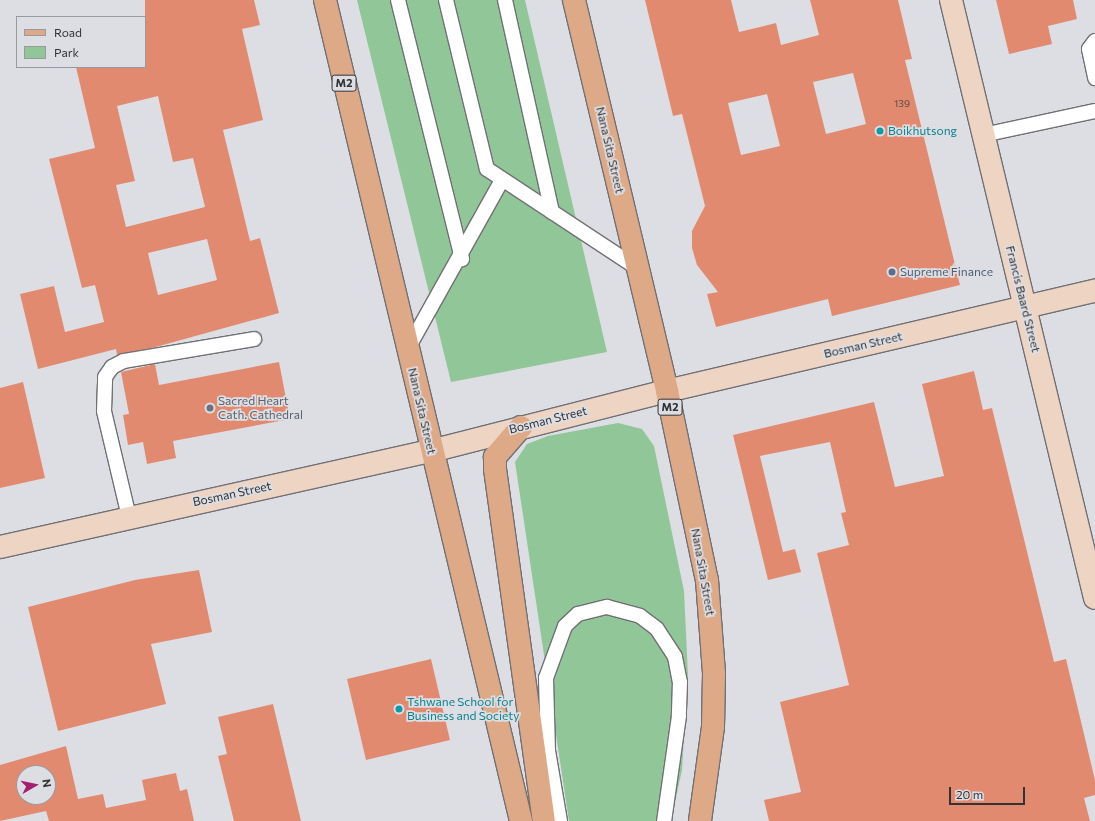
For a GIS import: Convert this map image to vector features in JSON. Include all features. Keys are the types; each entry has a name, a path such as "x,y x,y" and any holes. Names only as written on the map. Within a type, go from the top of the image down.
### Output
{"main road":[{"name":"Nana Sita Street","path":"325,0 431,451 521,821"},
{"name":"Nana Sita Street","path":"574,0 667,391 707,580 711,620 713,728 700,821"},
{"name":"Francis Baard Street","path":"951,0 1095,598"},
{"name":"Bosman Street","path":"0,547 129,517 431,451 667,391 1095,292"},
{"path":"522,427 495,457 495,469 515,592 544,821"}],"lane":[{"path":"398,0 462,259"},
{"path":"446,0 482,154 487,169 638,268"},
{"path":"504,0 552,212"},
{"path":"1095,41 1089,49 1095,78"},
{"path":"983,135 1095,111"},
{"path":"407,350 462,259 502,180"},
{"path":"129,517 104,411 105,377 112,367 124,361 254,339"},
{"path":"560,821 548,750 546,678 564,626 578,614 607,607 640,616 657,629 675,657 680,682 679,716 664,821"}],"green space":[{"path":"357,0 525,0 607,352 451,382"},
{"path":"618,423 642,429 654,446 684,591 688,676 682,770 671,821 569,821 515,462 527,444 548,436"}],"building":[{"path":"145,0 254,0 260,25 242,29 263,120 223,130 250,241 260,238 279,313 152,348 117,355 116,349 38,369 20,294 54,286 65,332 104,322 95,285 82,288 49,159 95,148 76,68 146,68","holes":["158,96 173,162 193,158 205,207 126,227 116,185 135,181 117,106","207,239 217,280 158,295 148,253"]},
{"path":"645,0 731,0 739,32 776,23 781,45 819,35 810,0 898,0 912,59 905,60 960,285 832,316 828,299 716,327 707,294 718,292 697,265 692,248 692,231 705,206 682,114 673,116","holes":["853,73 866,124 826,134 813,82","767,94 780,146 741,155 728,103"]},
{"path":"996,0 1073,0 1077,19 1048,26 1052,44 1009,54"},
{"name":"Sacred Heart Cath. Cathedral","path":"279,362 290,419 173,441 176,458 147,464 143,442 128,445 123,415 129,414 121,372 155,364 159,385"},
{"path":"974,371 983,410 992,408 1054,662 1066,659 1095,780 1095,795 1084,798 1090,821 769,821 764,800 801,792 780,702 849,685 817,553 849,545 841,513 846,512 830,442 760,456 783,552 795,549 801,572 768,580 733,435 874,402 895,487 944,476 922,384"},
{"path":"23,382 45,478 0,488 0,388"},
{"path":"199,570 212,632 151,644 166,704 58,731 28,607 135,580"},
{"name":"Tshwane School for Business and Society","path":"431,659 450,740 366,760 347,679"},
{"path":"273,704 301,821 234,821 218,756 227,754 218,717"},
{"path":"66,746 78,799 103,794 106,808 146,800 142,780 176,773 180,791 187,789 194,821 49,821 46,811 0,821 0,765"}],"place":[{"name":"Boikhutsong","path":"880,131"},
{"name":"Supreme Finance","path":"892,272"},
{"name":"Sacred Heart Cath. Cathedral","path":"210,408"},
{"name":"Tshwane School for Business and Society","path":"399,709"}]}
